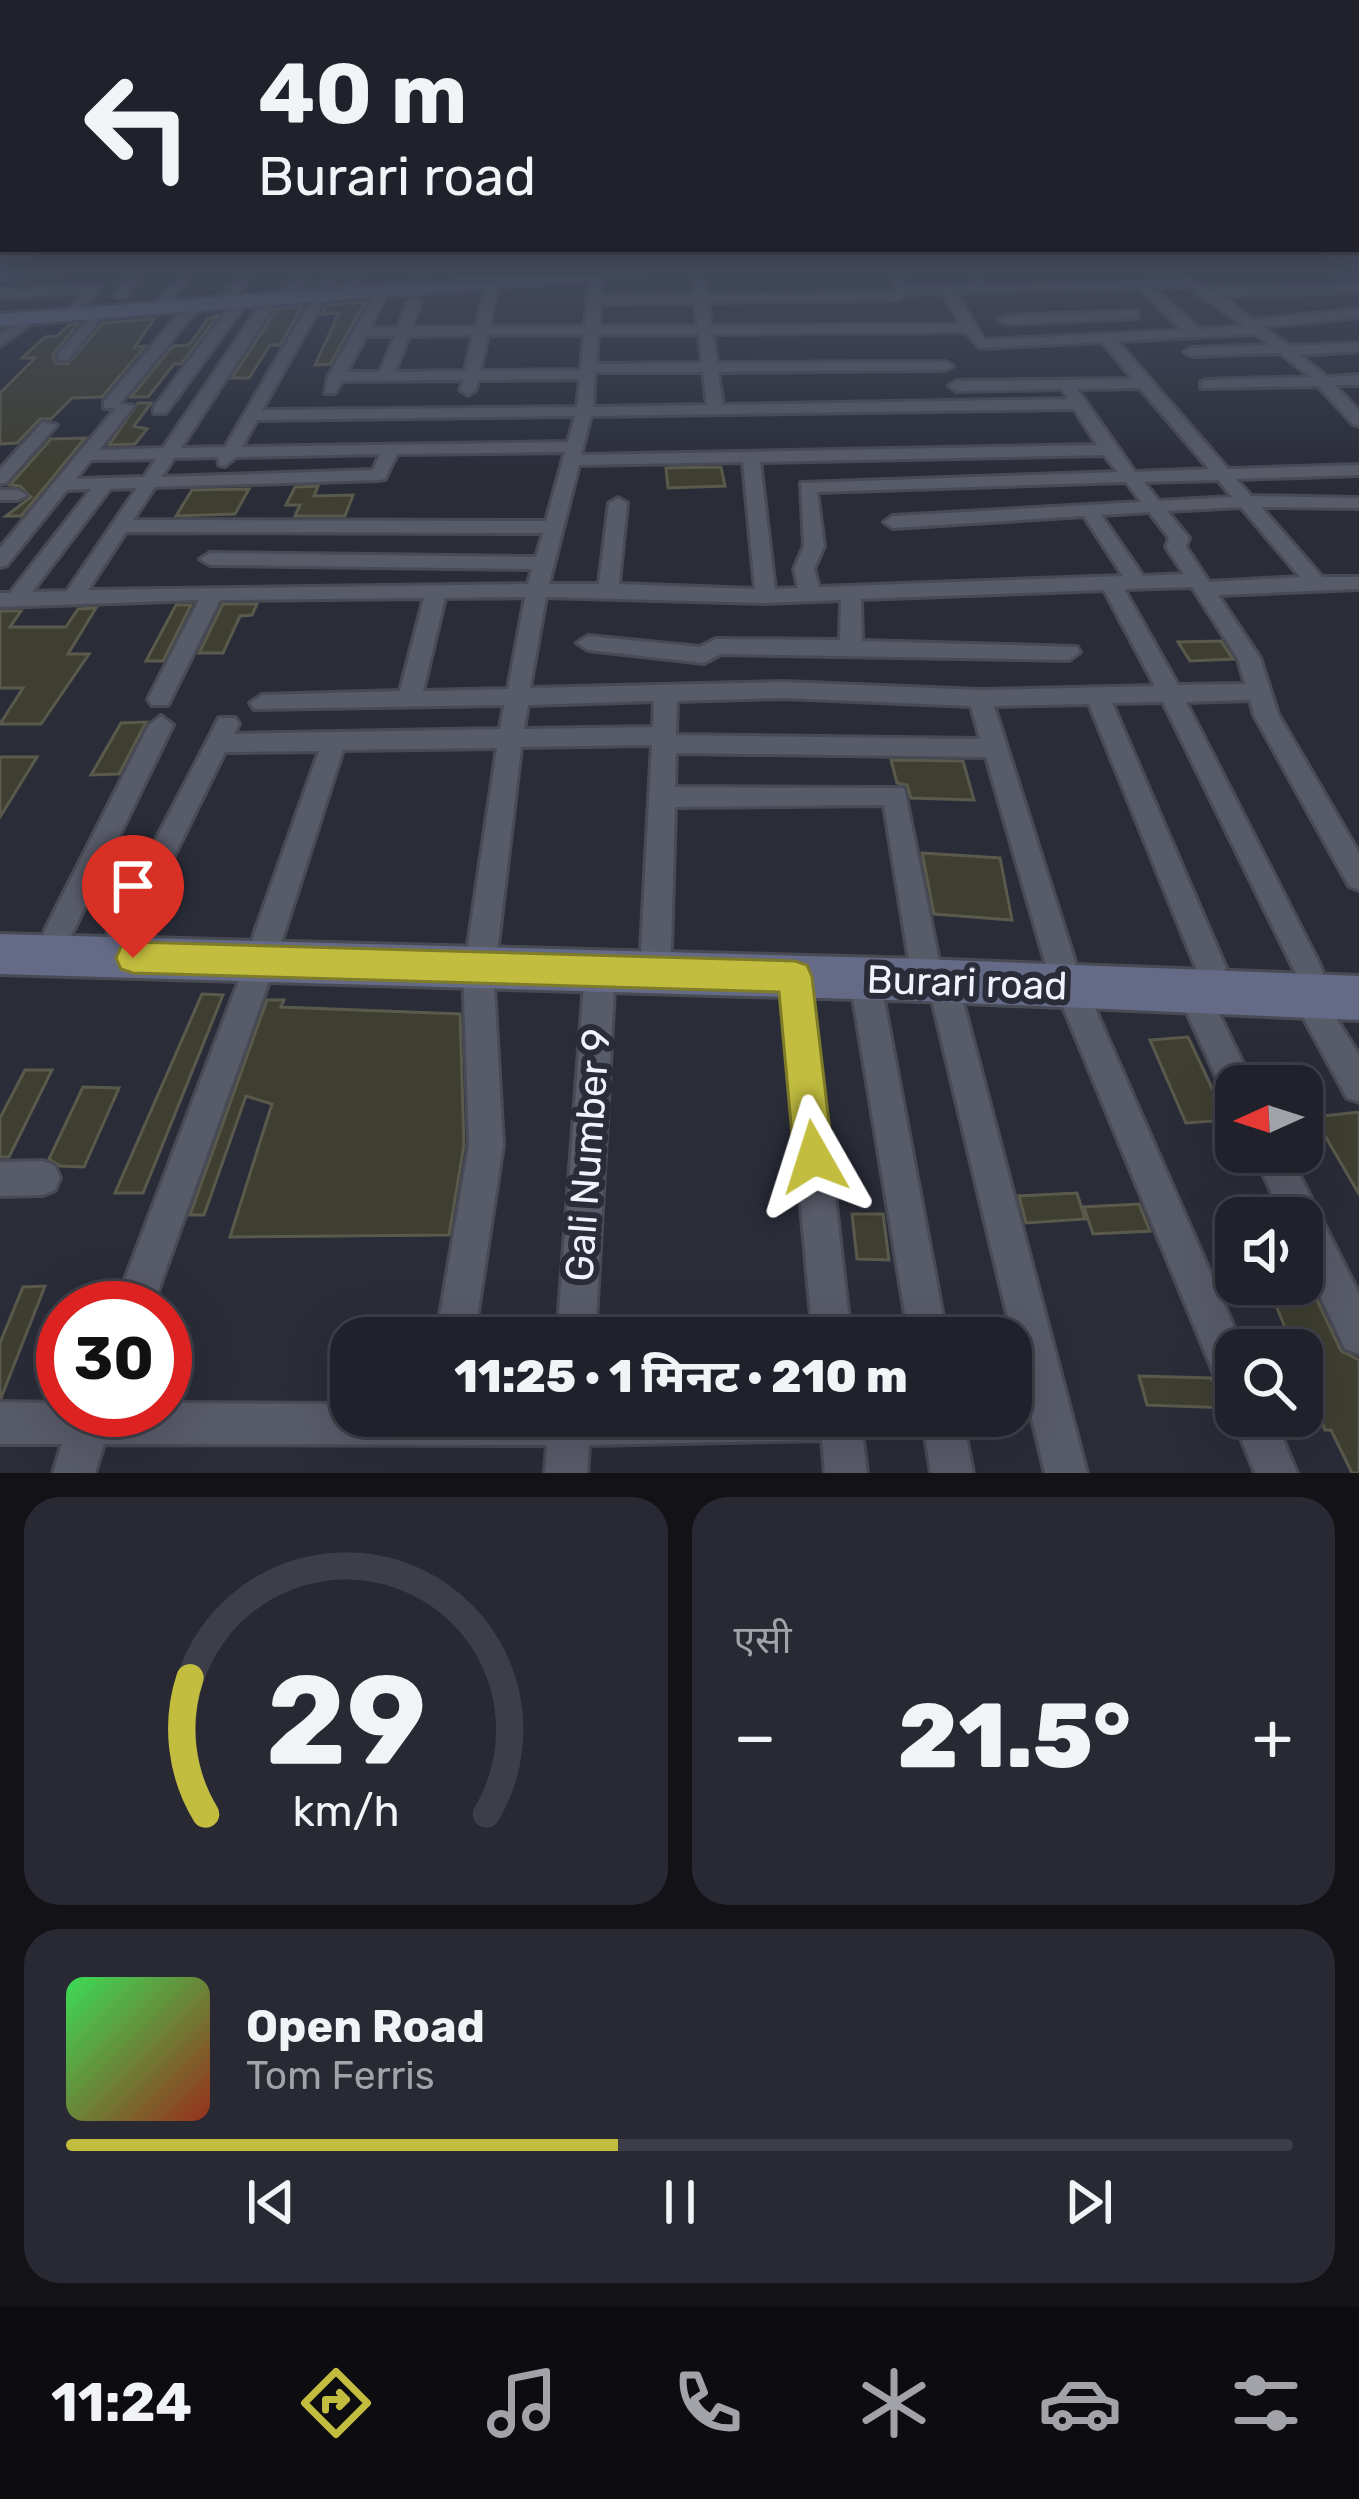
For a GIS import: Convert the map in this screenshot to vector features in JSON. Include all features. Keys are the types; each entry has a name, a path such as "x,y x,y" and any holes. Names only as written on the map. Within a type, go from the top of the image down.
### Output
{"main road":[{"name":"Burari road","path":"0,934 120,937 264,951"},
{"name":"Burari road","path":"0,954 264,951 481,957 656,950 933,972 1308,985 1359,998"},
{"name":"Burari road","path":"481,957 600,972 865,979 933,972"},
{"name":"Burari road","path":"1308,985 1359,974"}],"street":[{"path":"63,357 78,339"},
{"path":"0,561 86,455 168,339"},
{"path":"160,410 208,339"},
{"path":"73,597 251,339"},
{"path":"217,479 295,339"},
{"path":"319,414 357,339"},
{"path":"386,377 401,339"},
{"path":"462,411 480,339"},
{"path":"458,1317 486,1144 481,957 509,739 536,593 585,409 593,339"},
{"path":"707,339 716,410"},
{"path":"820,339 844,408"},
{"path":"977,339 980,344"},
{"path":"967,406 934,346 1090,339"},
{"path":"1107,339 1316,583"},
{"path":"1271,339 1359,421"},
{"path":"1191,352 1359,346"},
{"path":"336,377 828,367 1148,382"},
{"path":"1072,376 1081,404 1109,451 1179,538 1175,544 1249,658 1257,692 1359,878"},
{"path":"1206,385 1359,380"},
{"path":"250,416 1081,404"},
{"path":"0,479 49,425"},
{"path":"86,455 392,449 751,458 1109,451"},
{"path":"62,484 379,475 392,449"},
{"path":"751,458 766,596"},
{"path":"810,594 804,569 814,545 807,487 1359,470"},
{"path":"8,599 105,483"},
{"path":"893,522 1250,501 1359,503"},
{"path":"608,590 618,503"},
{"path":"1090,512 1138,584"},
{"path":"119,526 554,527"},
{"path":"210,559 544,563"},
{"path":"8,599 608,590 766,596 1138,584 1359,583"},
{"path":"1112,585 1359,1086"},
{"path":"57,935 213,593"},
{"path":"409,701 436,593"},
{"path":"851,594 851,648"},
{"path":"588,643 704,655 716,646 1069,652"},
{"path":"262,703 784,690 980,698 1257,692"},
{"path":"656,950 666,696"},
{"path":"1097,696 1231,1065"},
{"path":"980,698 1065,976 1215,1330"},
{"path":"120,937 223,734 334,741 665,740 996,748"},
{"path":"143,1281 264,951 334,741"},
{"path":"663,797 895,795 933,972 1066,1473"},
{"name":"Gali Number 9","path":"577,1317 600,972"},
{"path":"795,977 830,1317"},
{"path":"865,979 924,1317"},
{"path":"1280,1173 1359,1335"},
{"path":"0,1179 43,1178"},
{"path":"192,1418 330,1420"},
{"path":"0,1423 36,1421"},
{"path":"74,1473 86,1437"},
{"path":"566,1473 569,1437"},
{"path":"842,1437 846,1473"},
{"path":"946,1437 952,1473"},
{"path":"1261,1437 1276,1473"}],"building":[{"path":"43,339 66,339 53,354 55,363 68,364 90,339 141,339 135,347 145,346 102,397 72,398 51,419 40,419 17,443 0,444 0,393 35,358 22,358"},
{"path":"200,339 148,397 131,397 173,346"},
{"path":"258,339 284,339 280,345 270,345 249,378 232,378"},
{"path":"327,339 344,339 330,364 315,365"},
{"path":"138,403 151,403 134,426 147,429 135,444 109,445"},
{"path":"85,438 21,516 6,516 31,497 20,486 10,485 51,439"},
{"path":"721,467 725,486 668,488 666,468"},
{"path":"318,486 314,496 353,495 345,516 295,516 300,505 286,505 295,487"},
{"path":"249,489 235,514 176,516 192,490"},
{"path":"223,604 257,604 252,615 240,616 223,653 199,653"},
{"path":"176,605 191,605 163,661 146,661"},
{"path":"96,608 68,654 89,654 41,724 0,724 23,688 0,688 0,611 21,611 10,627 66,627 78,609"},
{"path":"1221,641 1233,659 1190,661 1178,642"},
{"path":"146,722 119,774 91,775 121,723"},
{"path":"0,757 37,757 0,817"},
{"path":"891,760 963,761 974,800 911,798 907,785 897,783"},
{"path":"922,853 1000,858 1012,920 934,914"},
{"path":"202,994 223,995 143,1193 115,1193"},
{"path":"267,1000 284,1000 281,1007 460,1014 464,1145 449,1235 230,1237 272,1104 246,1096 204,1215 190,1215"},
{"path":"1188,1037 1215,1094 1215,1121 1186,1123 1150,1040"},
{"path":"25,1070 52,1070 9,1157 0,1157 0,1118"},
{"path":"83,1087 119,1088 84,1167 60,1166 49,1159"},
{"path":"1359,1112 1359,1194 1323,1132 1323,1116"},
{"path":"1077,1193 1085,1219 1026,1223 1019,1196"},
{"path":"1139,1204 1150,1231 1093,1234 1084,1207"},
{"path":"852,1214 883,1214 889,1260 857,1259"},
{"path":"36,1286 36,1309 0,1398 0,1343 23,1287"},
{"path":"1276,1305 1319,1305 1341,1351 1359,1360 1359,1473 1352,1473 1331,1430 1323,1425 1323,1329 1286,1329"},
{"path":"1139,1376 1211,1378 1215,1385 1215,1407 1147,1405"}],"route":[{"path":"133,958 795,977 814,1157"}]}
